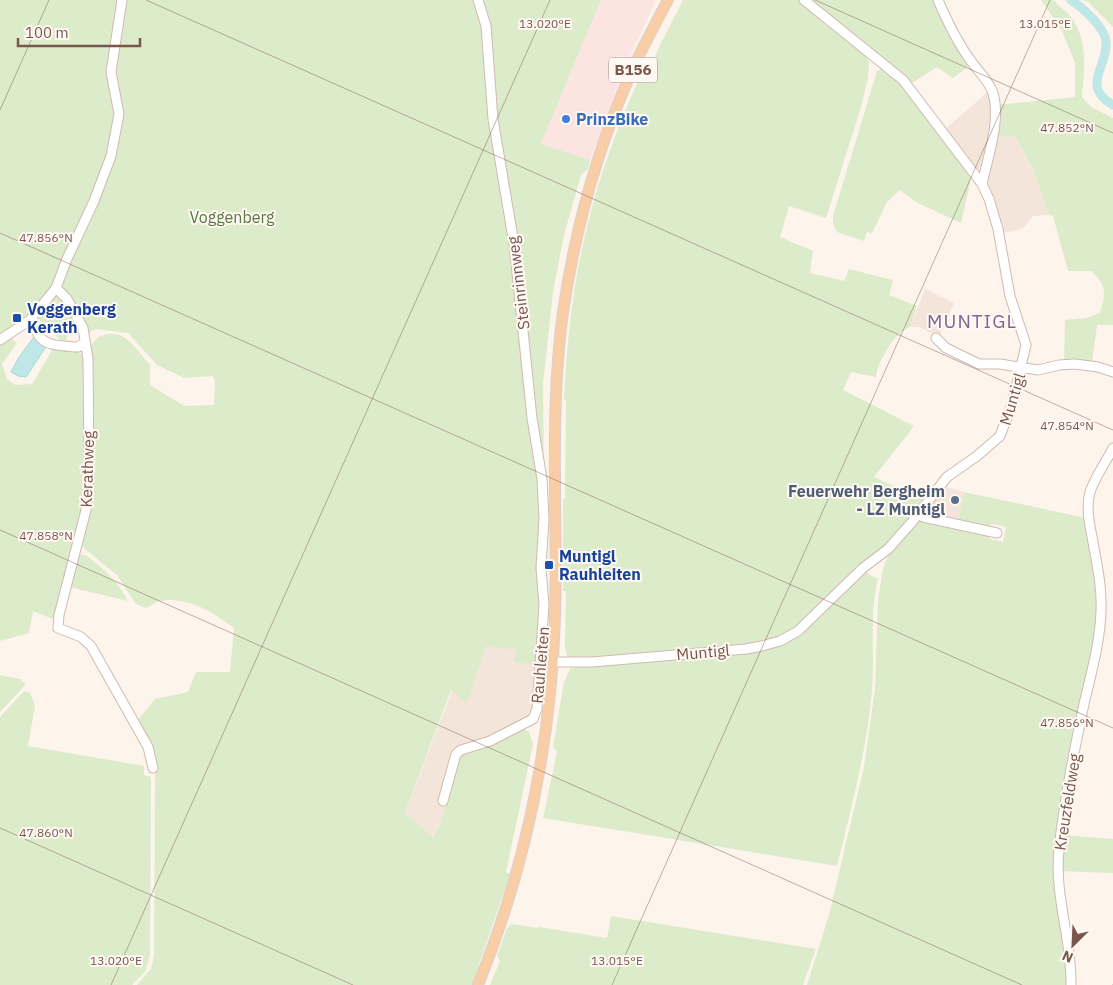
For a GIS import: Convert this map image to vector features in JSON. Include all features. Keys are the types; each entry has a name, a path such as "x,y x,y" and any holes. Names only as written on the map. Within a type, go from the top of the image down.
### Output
{"main road":[{"name":"B156","path":"478,985 512,885 531,809 546,723 552,662 556,564 555,427 558,350 570,262 580,221 604,143 631,73 668,0"}],"street":[{"path":"0,340 30,320 56,288 66,260 94,201 111,156 118,114 111,72 122,0"},
{"name":"Steinrinnweg","path":"478,0 486,26 493,119 514,244 532,418 542,479 544,519 541,568"},
{"name":"Muntigl","path":"552,662 592,662 746,649 780,641 798,631 863,568 888,549 946,477 983,451 1000,436 1012,404 1026,345 1010,296 998,229 989,199 982,184 903,80 804,0"},
{"path":"938,0 954,35 992,91 995,112 982,184"},
{"name":"Kerathweg","path":"56,288 67,299 83,328 88,359 89,492 84,519 59,615 58,628 81,637 91,646 148,747 153,768"},
{"path":"30,320 35,325 38,335 43,340 52,344 78,347 85,342"},
{"path":"936,338 946,348 978,364 1000,364 1038,370 1059,365 1075,364 1098,367 1113,372"},
{"name":"Kreuzfeldweg","path":"1071,985 1068,944 1057,874 1075,751 1098,643 1102,612 1098,569 1089,523 1088,507 1094,482 1113,448"},
{"path":"918,514 923,517 997,533"},
{"name":"Rauhleiten","path":"443,801 456,754 461,750 490,741 533,719 537,709 543,637 544,605 541,568"}],"shaded area":[{"path":"601,0 656,0 621,77 590,160 541,144"},
{"path":"989,91 992,109 990,136 984,162 978,169 974,167 944,130"},
{"path":"995,136 1015,136 1033,169 1049,215 1033,216 1025,226 1016,231 1002,233 986,179"},
{"path":"925,289 954,303 939,337 920,327 910,327"},
{"path":"942,486 964,492 958,521 923,512"},
{"path":"486,645 517,650 538,665 534,708 531,716 490,739 458,748 448,800 441,822 432,837 405,814 452,690 467,703"}],"green space":[{"name":"Voggenberg","path":"0,0 601,0 541,144 590,160 588,169 581,175 564,235 553,292 543,384 545,579 548,604 538,665 514,662 517,650 486,646 467,704 451,690 405,813 433,837 441,822 461,754 488,747 522,728 529,732 533,744 506,872 510,874 472,985 137,985 151,969 154,956 155,768 137,721 155,699 188,692 196,672 230,672 234,628 218,617 190,603 170,600 160,601 146,608 136,604 117,575 85,549 82,544 91,346 98,338 108,334 118,335 128,340 150,365 150,385 184,406 214,405 215,381 213,376 184,378 157,365 128,333 96,329 83,336 72,321 65,343 28,315 0,335"},
{"path":"683,0 798,0 865,53 869,63 868,78 861,107 826,218 789,206 780,237 813,251 810,273 844,281 849,269 893,280 889,295 917,306 910,327 904,330 888,348 877,370 876,377 851,372 843,390 914,426 874,477 925,500 892,541 811,616 785,636 761,645 568,660 565,647 566,591 563,591 566,400 564,400 569,333 578,267 593,204 617,132 639,79 644,81"},
{"path":"809,0 935,0 965,56 968,67 953,78 937,67 914,82 909,83"},
{"path":"1041,0 1054,0 1073,20 1082,41 1084,69 1082,97 1091,107 1113,118 1113,325 1097,325 1092,364 1064,362 1065,320 1087,318 1100,313 1104,295 1102,285 1091,271 1068,271 1053,216 1049,215 1033,169 1015,136 995,136 997,105 1075,97 1075,63 1062,31"},
{"path":"1083,0 1113,0 1113,27 1088,2"},
{"path":"882,68 901,84 969,173 970,183 961,223 916,202 900,190 887,202 872,233 867,232 864,241 837,232 833,224 833,216 877,71"},
{"path":"11,338 17,343 2,364 7,379 15,385 32,384 54,347 77,351 86,360 85,499 55,620 33,611 29,633 0,641 0,345"},
{"path":"964,492 1086,518 1098,593 1095,643 1061,819 1062,923 1068,985 807,985 829,915 864,767 875,689 878,600 883,569 888,556 899,544 901,538 914,523 922,520 988,535 990,539 1003,542 1006,527 992,524 986,527 958,521"},
{"path":"82,554 87,556 110,576 120,587 128,601 69,587 76,559"},
{"path":"863,571 878,579 873,620 872,690 862,757 837,866 543,818 557,752 553,747 564,682 570,669 580,665 781,642"},
{"path":"0,675 20,679 26,684 0,712"},
{"path":"24,691 30,693 35,706 28,746 144,766 144,775 151,777 150,955 145,972 132,985 0,985 0,717"},
{"path":"1063,835 1113,839 1113,873 1059,871"},
{"path":"611,916 816,949 803,985 490,985 500,961 497,956 507,928 512,924 607,938"}],"water":[{"path":"34,337 47,345 26,377 18,376 11,372 19,357"}],"waterway":[{"path":"1071,0 1093,18 1105,36 1106,51 1097,83 1098,91 1103,98 1113,105"}],"place":[{"name":"PrinzBike","path":"566,119"},
{"name":"Voggenberg Kerath","path":"17,318"},
{"name":"Feuerwehr Bergheim - LZ Muntigl","path":"955,500"},
{"name":"Muntigl Rauhleiten","path":"549,565"}],"district":[{"name":"MUNTIGL","path":"972,321"}]}
